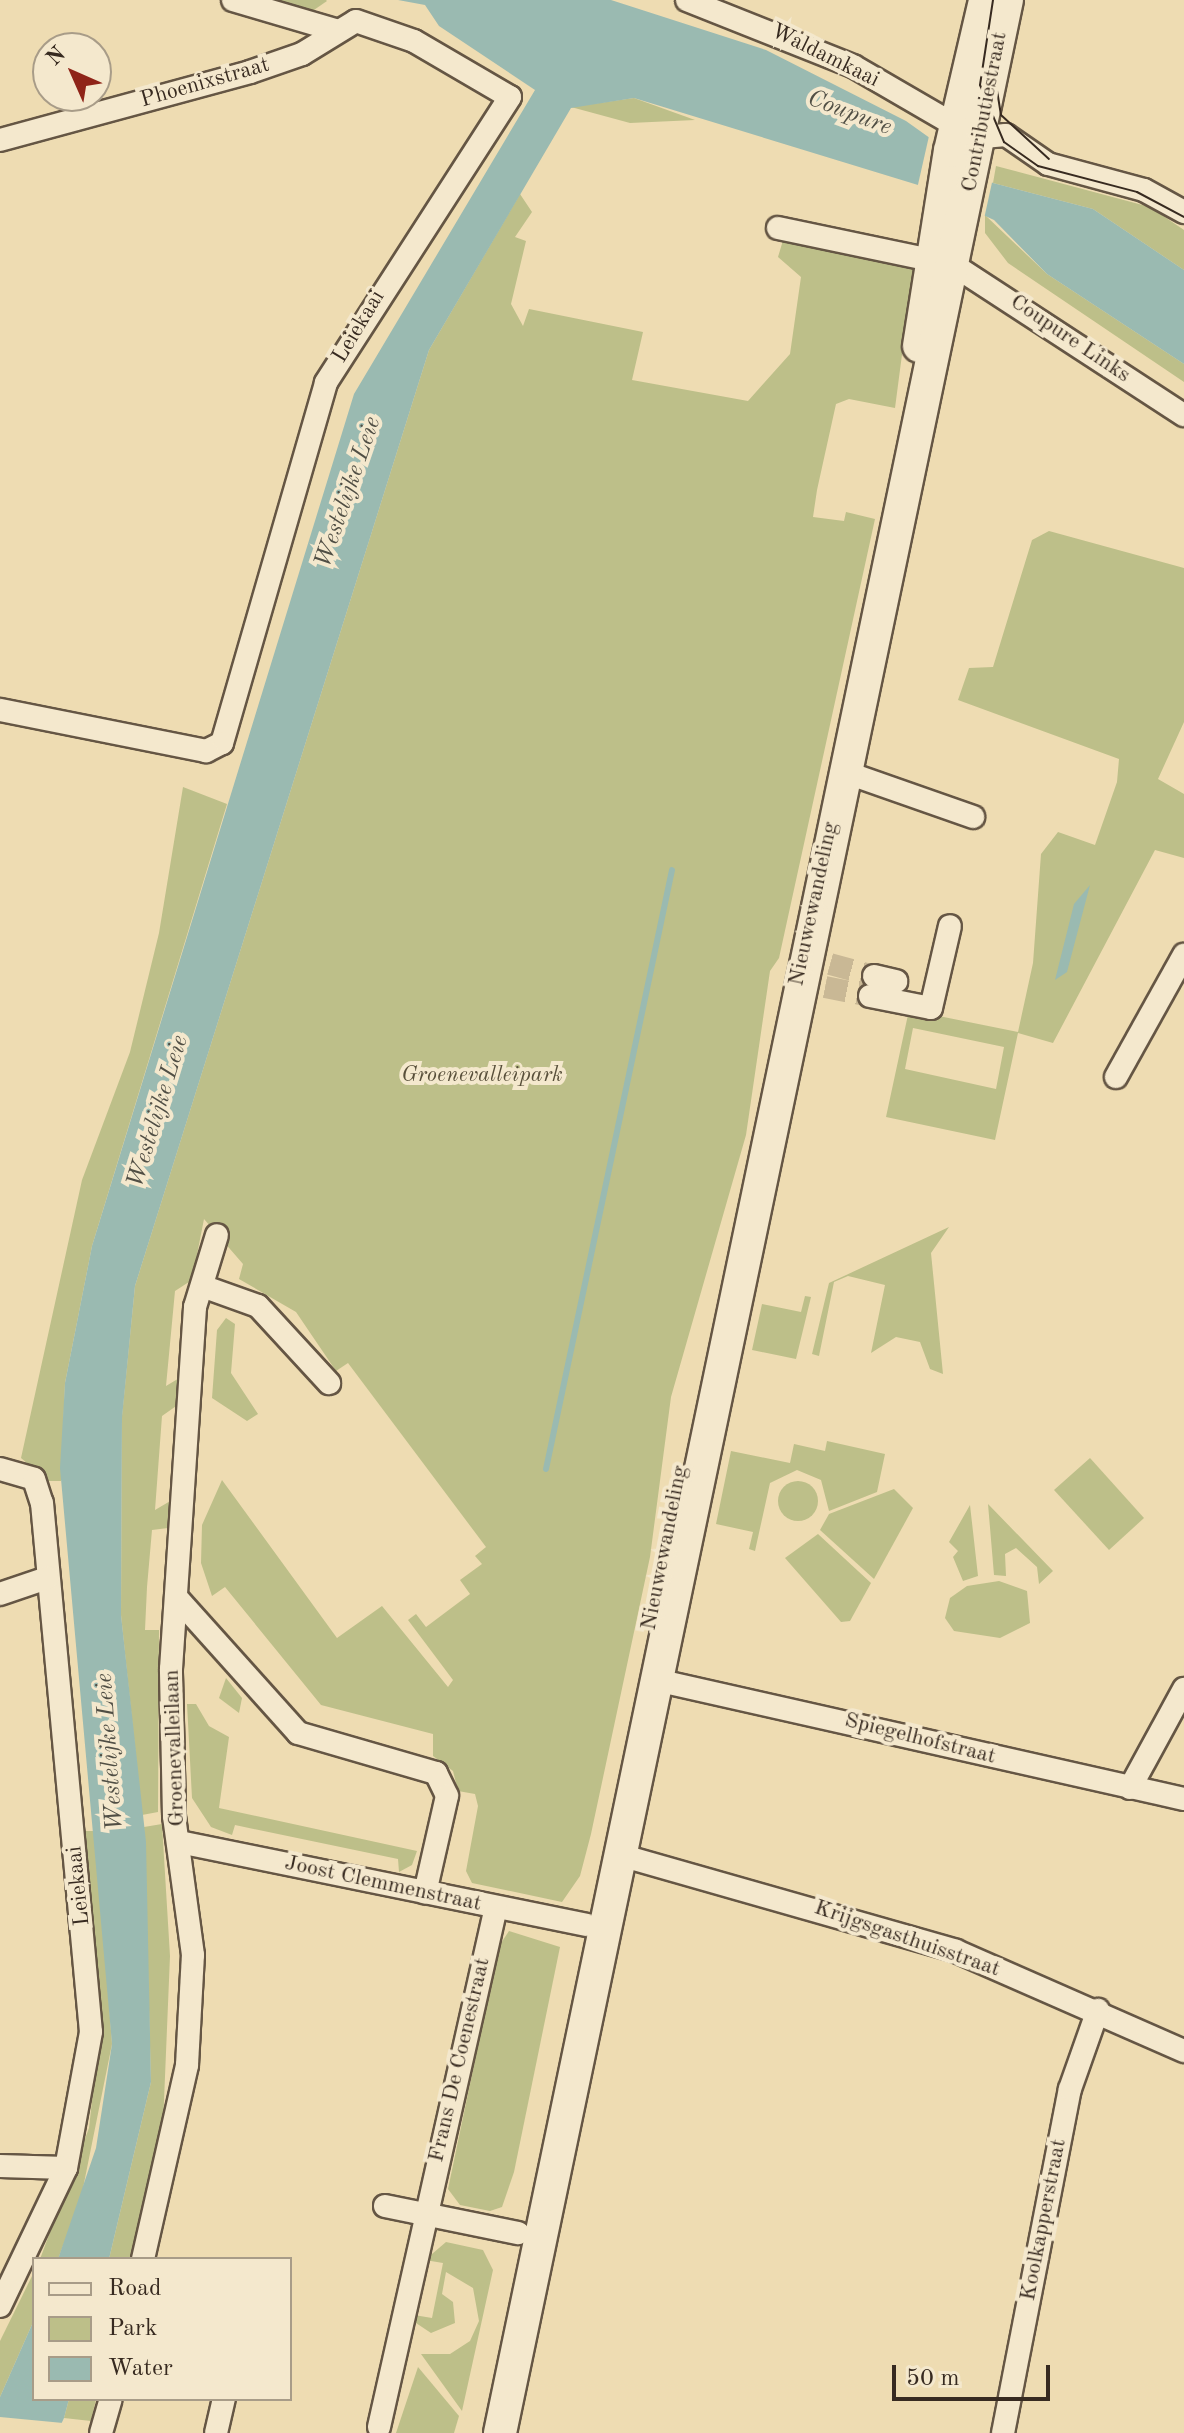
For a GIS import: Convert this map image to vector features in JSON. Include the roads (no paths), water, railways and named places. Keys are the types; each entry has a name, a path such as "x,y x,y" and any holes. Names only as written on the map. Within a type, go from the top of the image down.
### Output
{"main road":[{"name":"Contributiestraat","path":"952,218 967,141 985,0"},
{"name":"Contributiestraat","path":"967,141 1007,0"},
{"name":"Nieuwewandeling","path":"478,2433 573,2076 615,1792 648,1679 715,1393 766,1131 814,972 842,771 890,543 952,218"},
{"name":"Nieuwewandeling","path":"500,2433 528,2236 567,2011 620,1855 713,1304 735,1205 766,1131"},
{"name":"Nieuwewandeling","path":"713,1304 719,1325 707,1388 715,1393"},
{"name":"Nieuwewandeling","path":"615,1792 621,1806 611,1852 620,1855"},
{"name":"Nieuwewandeling","path":"567,2011 575,2025 565,2070 573,2076"}],"street":[{"path":"233,0 347,26"},
{"name":"Waldamkaai","path":"687,0 853,66 967,141 1006,135 1048,164 1144,190 1184,212"},
{"name":"Phoenixstraat","path":"0,140 250,72 347,26"},
{"name":"Leiekaai","path":"0,710 216,749 326,383 510,97 414,41 347,26"},
{"path":"778,228 943,263"},
{"name":"Coupure Links","path":"943,263 1184,415"},
{"path":"842,771 973,817"},
{"path":"880,985 931,1008 950,926"},
{"path":"1116,1077 1184,955"},
{"name":"Groenevalleilaan","path":"143,2257 187,2065 193,1955 179,1842 171,1669 202,1286 217,1235"},
{"path":"202,1286 258,1306 329,1383"},
{"name":"Leiekaai","path":"0,2306 66,2168 91,2032 39,1487 5,1469"},
{"path":"0,1594 47,1578"},
{"path":"177,1598 298,1733 436,1773 447,1796 425,1893"},
{"name":"Spiegelhofstraat","path":"648,1679 1184,1799"},
{"path":"1130,1788 1184,1689"},
{"name":"Joost Clemmenstraat","path":"179,1842 595,1927"},
{"name":"Krijgsgasthuisstraat","path":"620,1855 881,1926 1098,2010 1184,2051"},
{"name":"Frans De Coenestraat","path":"379,2427 424,2214 496,1907"},
{"name":"Koolkapperstraat","path":"1003,2433 1070,2089 1098,2010"},
{"path":"0,2166 66,2168"},
{"path":"385,2206 528,2236"},
{"path":"101,2433 110,2401"},
{"path":"216,2433 224,2401"}],"water":[{"path":"398,0 611,0 766,50 906,121 993,183 1093,209 1184,270 1184,364 1047,274 994,220 918,185 634,98 571,108 429,350 135,1286 122,1418 121,1615 146,1842 151,2082 109,2257 59,2257 96,2148 112,2044 60,1468 65,1383 92,1246 354,394 535,90 439,26 425,5"},
{"path":"1090,885 1067,972 1055,980 1074,904"},
{"path":"32,2325 32,2401 68,2401 57,2433 0,2433 0,2397"}],"waterway":[{"path":"546,1469 672,870"}],"tunnel":[{"path":"830,964 874,976"},
{"path":"825,987 870,996"}],"tram line":[{"path":"993,0 980,85 1004,142 1038,166 1137,192 1184,217"},
{"path":"992,59 1001,115 1049,159"}],"water label":[{"name":"Coupure","path":"849,114"},
{"name":"Westelijke Leie","path":"349,493"},
{"name":"Westelijke Leie","path":"159,1112"},
{"name":"Westelijke Leie","path":"111,1752"}],"park label":[{"name":"Groenevalleipark","path":"482,1076"}]}
